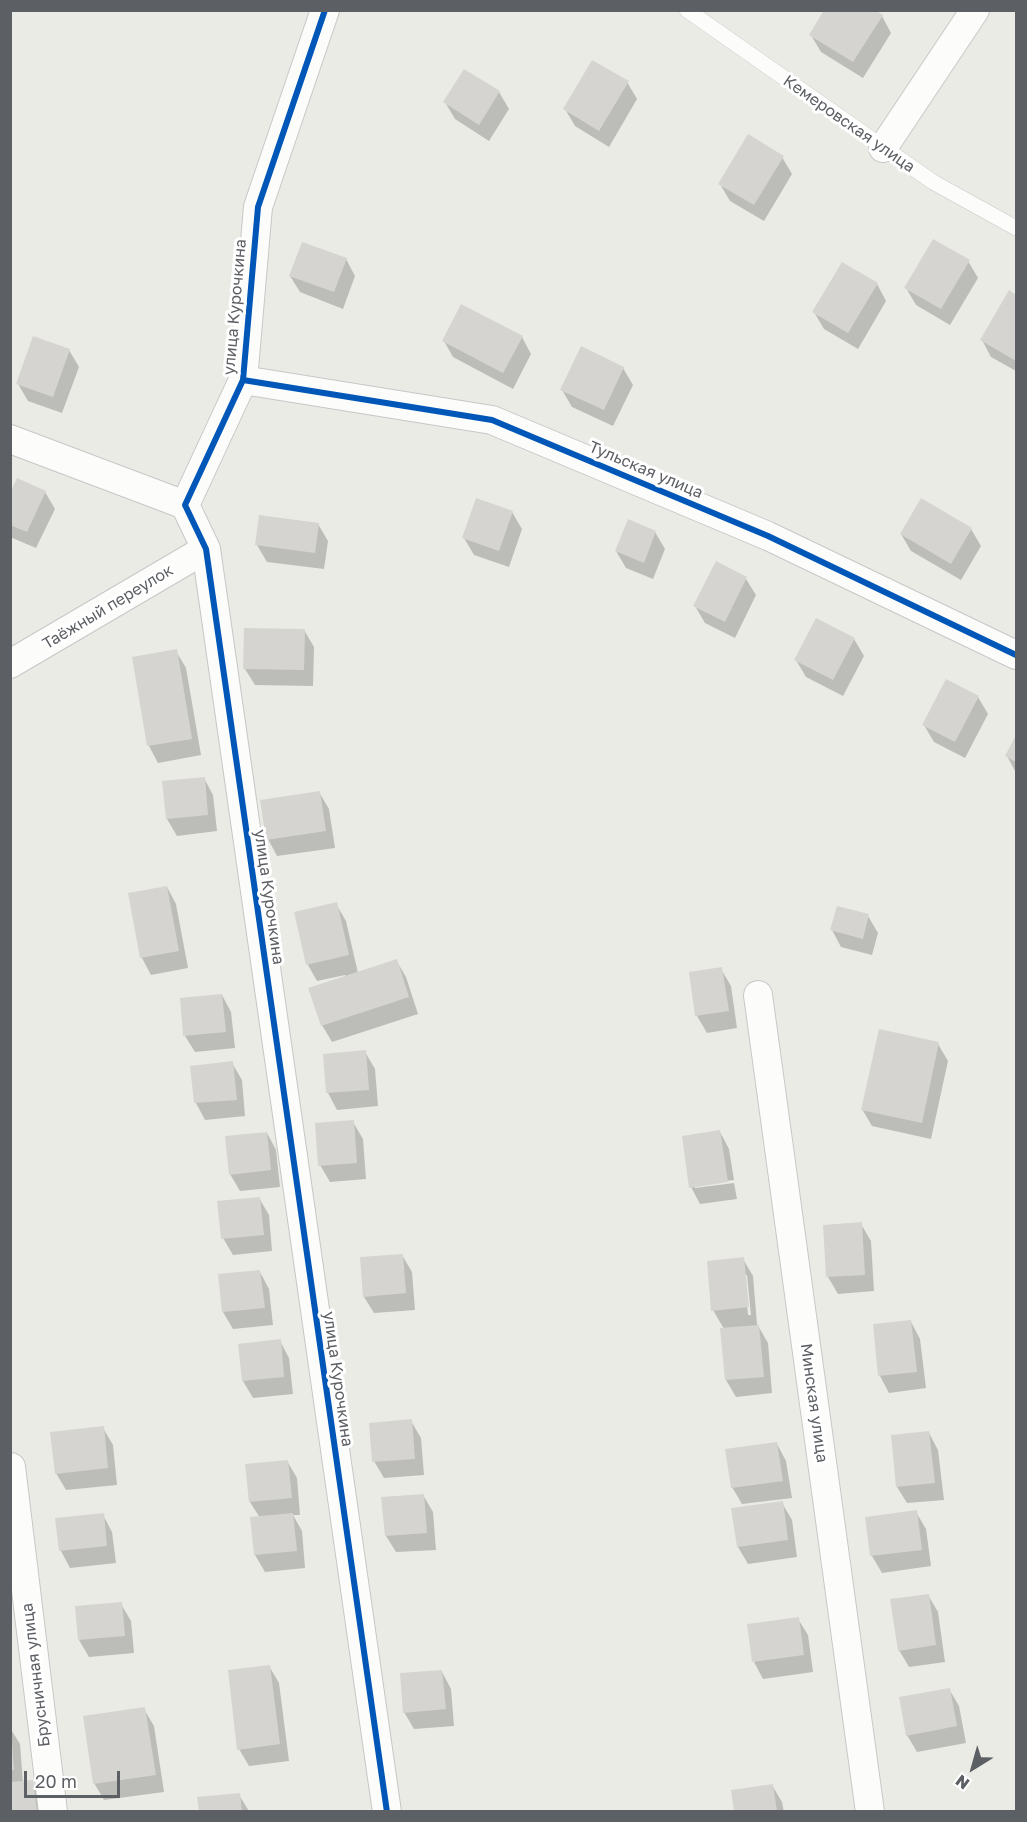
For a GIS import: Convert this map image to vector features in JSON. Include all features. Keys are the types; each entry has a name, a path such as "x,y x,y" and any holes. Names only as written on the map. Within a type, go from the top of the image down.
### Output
{"street":[{"name":"улица Курочкина","path":"325,10 258,207 243,380 185,505 206,549 387,1812"},
{"path":"883,148 975,10"},
{"name":"Тульская улица","path":"243,380 492,420 768,536 1017,655"},
{"path":"10,439 185,505"},
{"name":"Таёжный переулок","path":"10,664 206,549"},
{"name":"Минская улица","path":"758,995 870,1812"},
{"name":"Брусничная улица","path":"11,1467 53,1812"}],"lane":[{"name":"Кемеровская улица","path":"687,10 933,182 1017,228"}],"building":[{"path":"824,10 875,10 883,15 853,62 809,35"},
{"path":"592,60 629,81 599,131 563,109"},
{"path":"464,69 500,91 479,125 443,102"},
{"path":"748,134 784,156 754,205 718,184"},
{"path":"933,239 970,260 941,309 904,288"},
{"path":"302,242 347,258 334,292 289,276"},
{"path":"842,262 878,283 848,333 812,312"},
{"path":"1009,290 1016,295 1016,361 980,340"},
{"path":"461,304 523,336 503,373 442,341"},
{"path":"33,336 70,349 53,397 16,384"},
{"path":"581,346 624,367 604,410 560,390"},
{"path":"17,478 46,491 27,532 10,525 10,493"},
{"path":"476,498 513,511 499,551 462,538"},
{"path":"921,498 972,528 951,564 900,534"},
{"path":"259,515 319,523 315,553 255,545"},
{"path":"628,519 656,531 644,563 615,551"},
{"path":"716,561 747,577 725,622 693,606"},
{"path":"816,618 855,638 833,680 794,660"},
{"path":"244,628 305,629 304,670 243,669"},
{"path":"177,649 192,739 147,746 132,657"},
{"path":"946,679 979,696 955,742 922,725"},
{"path":"1016,735 1016,762 1005,756"},
{"path":"205,777 208,815 166,819 162,781"},
{"path":"320,791 326,831 266,840 260,800"},
{"path":"167,886 179,951 140,958 128,893"},
{"path":"337,902 349,955 306,965 294,912"},
{"path":"837,906 869,914 863,939 830,930"},
{"path":"397,959 409,997 321,1026 308,988"},
{"path":"722,967 729,1011 695,1016 689,972"},
{"path":"222,994 226,1032 183,1036 180,998"},
{"path":"879,1029 939,1042 922,1123 861,1110"},
{"path":"366,1050 369,1090 326,1093 323,1054"},
{"path":"233,1061 237,1100 194,1103 190,1066"},
{"path":"354,1120 357,1163 318,1166 315,1123"},
{"path":"720,1130 728,1182 689,1188 682,1136"},
{"path":"267,1132 271,1170 229,1175 225,1136"},
{"path":"260,1197 264,1235 221,1239 217,1201"},
{"path":"862,1222 865,1275 826,1277 823,1225"},
{"path":"403,1254 406,1293 363,1297 360,1257"},
{"path":"744,1257 749,1307 711,1311 707,1261"},
{"path":"260,1270 265,1308 222,1312 218,1274"},
{"path":"911,1320 917,1372 878,1376 873,1324"},
{"path":"759,1325 764,1377 725,1380 720,1328"},
{"path":"281,1339 284,1377 242,1381 238,1344"},
{"path":"412,1419 415,1459 372,1462 369,1423"},
{"path":"104,1426 108,1468 55,1474 50,1432"},
{"path":"929,1431 935,1483 896,1487 891,1435"},
{"path":"777,1442 783,1481 731,1488 725,1449"},
{"path":"288,1460 292,1498 249,1502 245,1464"},
{"path":"424,1494 427,1533 385,1536 381,1497"},
{"path":"783,1501 788,1540 737,1547 731,1508"},
{"path":"917,1510 922,1550 870,1556 865,1517"},
{"path":"104,1513 107,1546 59,1551 55,1518"},
{"path":"293,1513 297,1551 254,1555 250,1517"},
{"path":"929,1594 936,1645 898,1651 890,1599"},
{"path":"122,1602 125,1636 78,1640 75,1606"},
{"path":"799,1617 804,1655 752,1662 747,1624"},
{"path":"270,1665 280,1744 237,1750 228,1670"},
{"path":"442,1670 446,1709 403,1713 400,1673"},
{"path":"950,1688 957,1726 906,1736 899,1697"},
{"path":"145,1707 156,1775 93,1784 83,1716"},
{"path":"10,1742 12,1742 14,1770 10,1770"},
{"path":"33,1780 37,1812 10,1812 10,1782"},
{"path":"773,1784 777,1812 734,1812 731,1790"},
{"path":"240,1793 242,1812 199,1812 197,1797"}],"cycle path":[{"path":"325,10 258,207 243,380 185,505 206,549 387,1812"},
{"path":"243,380 492,420 768,536 1016,655"}]}
